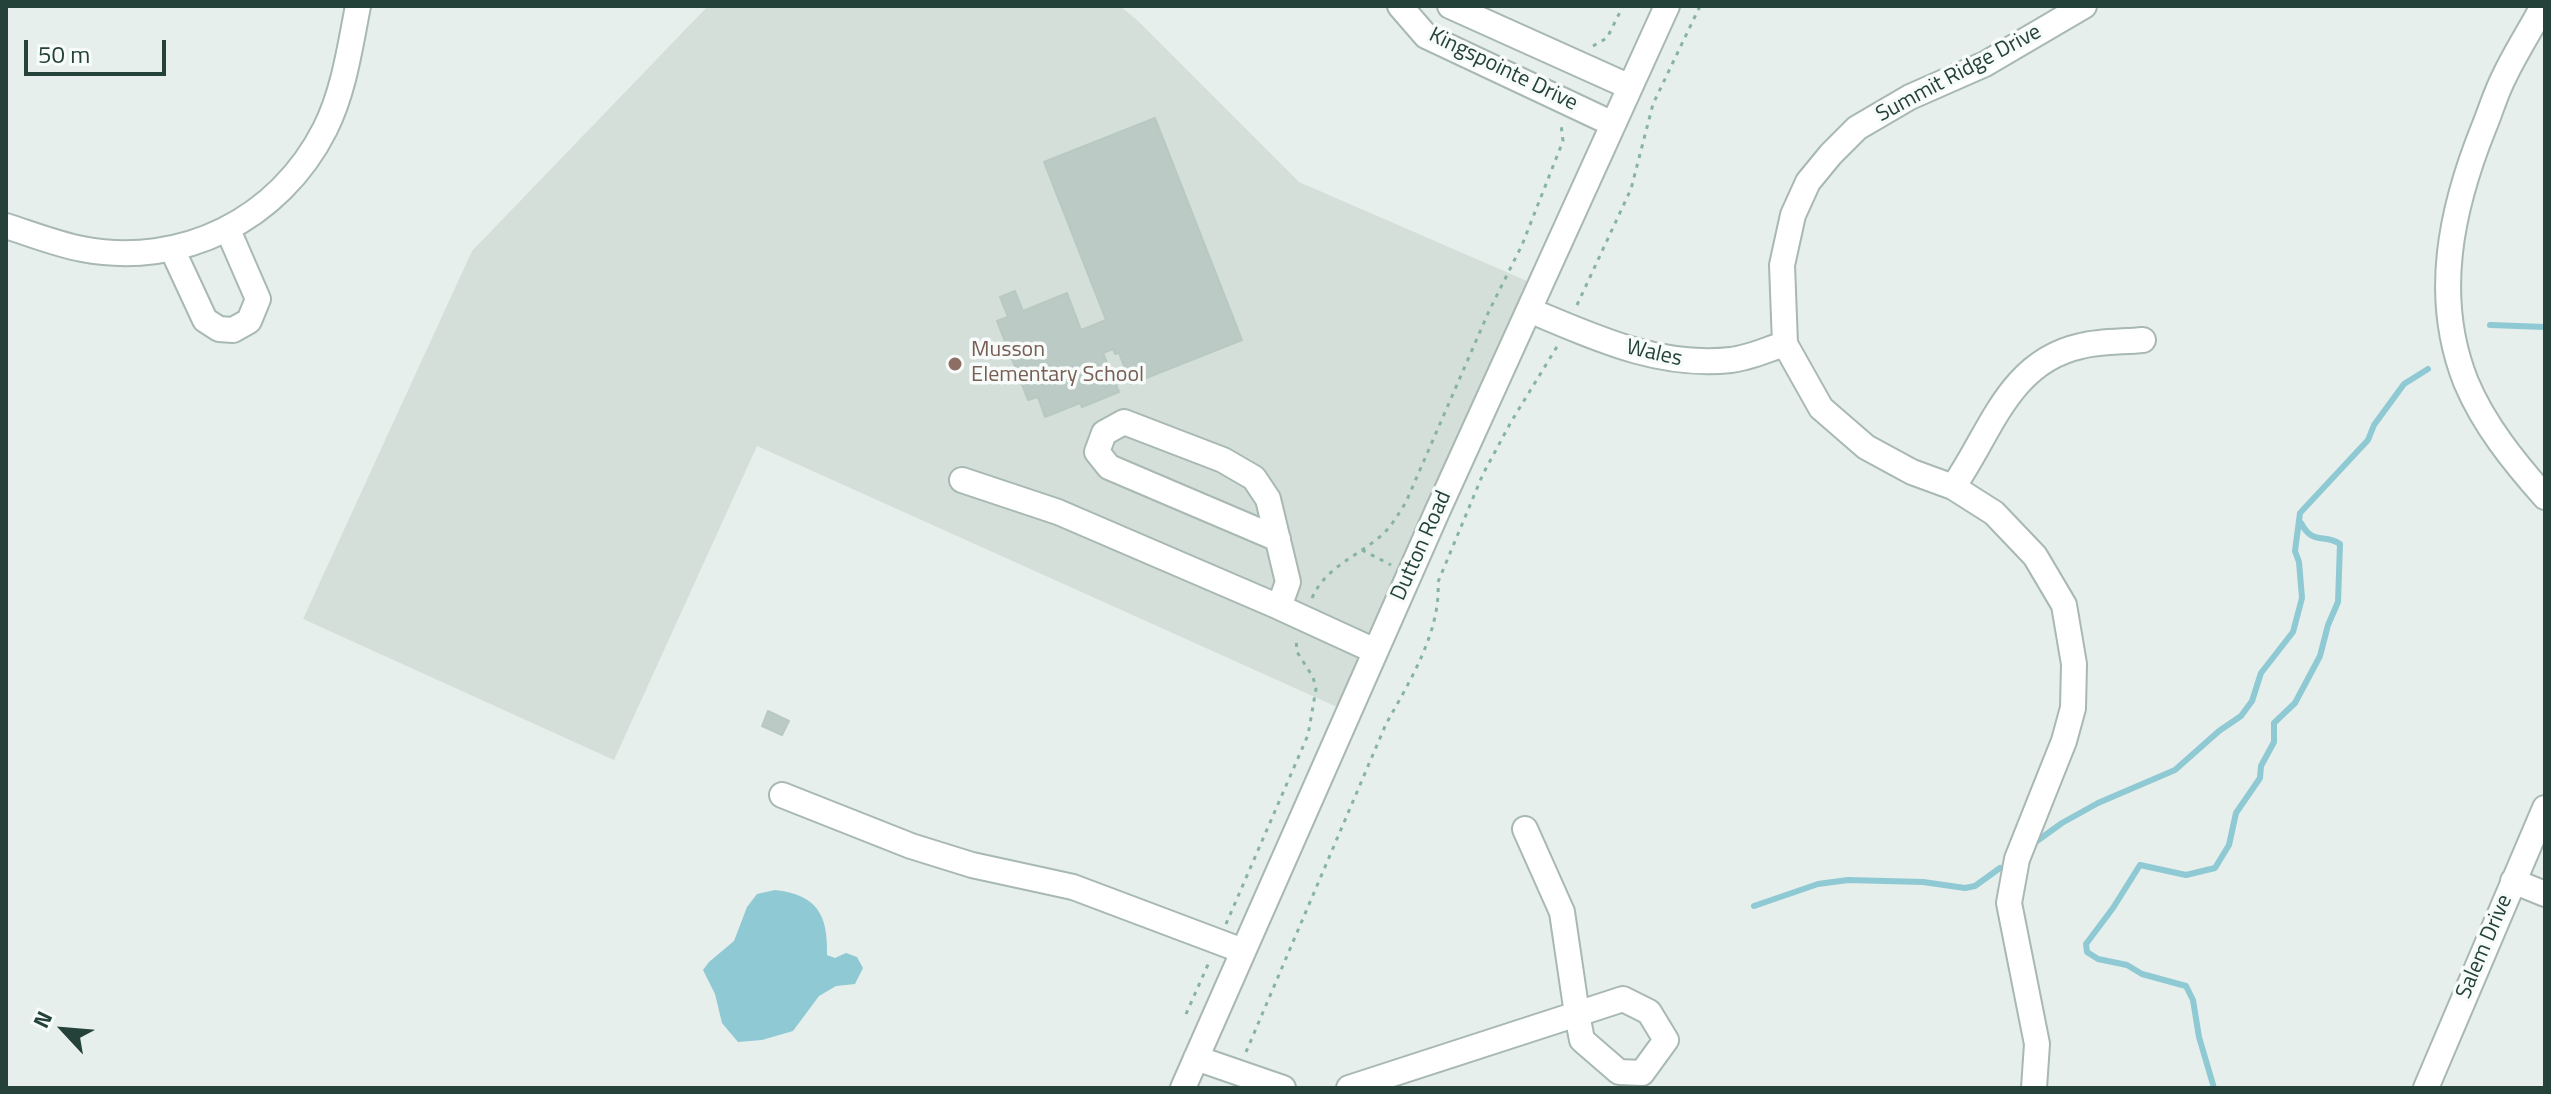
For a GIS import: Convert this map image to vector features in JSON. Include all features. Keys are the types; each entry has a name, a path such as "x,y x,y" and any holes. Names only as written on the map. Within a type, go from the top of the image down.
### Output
{"street":[{"path":"6,226 82,249 155,253 228,230 245,220 272,198 307,161 326,128 335,104 358,6"},
{"name":"Kingspointe Drive","path":"1400,6 1426,36 1613,124"},
{"name":"Kingspointe Drive","path":"1450,6 1630,87"},
{"name":"Dutton Road","path":"1183,1088 1375,651 1667,6"},
{"name":"Summit Ridge Drive","path":"2034,1088 2037,1044 2009,903 2017,859 2064,741 2073,708 2074,664 2064,605 2035,556 1994,513 1953,487 1912,472 1866,447 1821,408 1785,344 1782,265 1793,215 1808,182 1857,128 1910,97 1985,64 2084,6"},
{"path":"2543,6 2504,76 2470,162 2450,245 2447,295 2451,333 2466,382 2496,437 2545,497"},
{"path":"172,249 205,320 219,329 233,330 249,321 258,299 228,230"},
{"name":"Wales","path":"1529,310 1637,352 1685,363 1735,360 1785,344"},
{"path":"1953,487 2019,381 2054,355 2082,345 2143,340"},
{"path":"1278,539 1109,467 1097,452 1104,433 1124,422 1223,460 1254,478 1268,499 1278,539 1288,582 1279,607"},
{"path":"962,480 1058,512 1375,651"},
{"path":"782,795 911,846 972,865 1073,887 1243,951"},
{"name":"Salem Drive","path":"2426,1088 2545,808"},
{"path":"1349,1088 1577,1014 1562,912 1525,829"},
{"path":"2513,881 2545,894"},
{"path":"1196,1058 1283,1088"}],"path":[{"path":"1580,65 1587,51 1607,38 1623,6"},
{"path":"1237,1073 1368,765 1430,633 1439,598 1438,582 1483,474 1568,326 1631,189 1653,104 1700,6"},
{"path":"1186,1014 1308,735 1316,689 1313,677 1297,652 1295,640 1313,593 1345,560 1383,534 1396,519 1450,406 1489,311 1522,245 1560,150 1564,134 1558,115 1564,101"},
{"path":"1362,550 1387,564"}],"shaded area":[{"name":"Musson Elementary School","path":"708,6 1120,6 1299,182 1527,281 1337,707 757,446 614,760 303,619 472,251"}],"water":[{"path":"775,890 801,896 810,902 822,918 827,955 835,958 846,953 857,957 863,968 855,984 836,986 819,996 793,1031 762,1040 738,1042 722,1023 715,994 703,970 734,941 747,907 757,894"}],"building":[{"path":"1155,118 1242,340 1131,384 1119,353 1115,354 1113,349 1103,353 1119,392 1045,417 1038,397 1028,400 997,321 1008,317 1000,297 1015,291 1023,311 1067,293 1081,330 1106,320 1044,162"},
{"path":"768,711 789,721 782,735 762,726"}],"waterway":[{"path":"2490,325 2545,327"},
{"path":"2037,841 2098,803 2175,770 2241,716 2252,701 2261,673 2293,632 2302,598 2295,551 2300,513 2368,440 2374,425 2404,384 2428,369"},
{"path":"2214,1088 2199,1037 2193,1000 2186,986 2142,974 2127,965 2098,959 2087,952 2086,944 2140,865 2186,875 2215,868 2229,845 2236,813 2260,778 2261,766 2274,742 2274,723 2295,703 2320,656 2338,602 2340,544 2314,537 2301,523"},
{"path":"1754,906 1818,884 1848,880 1923,882 1965,888 1975,886 2000,868"}],"place":[{"name":"Musson Elementary School","path":"955,364"}]}
